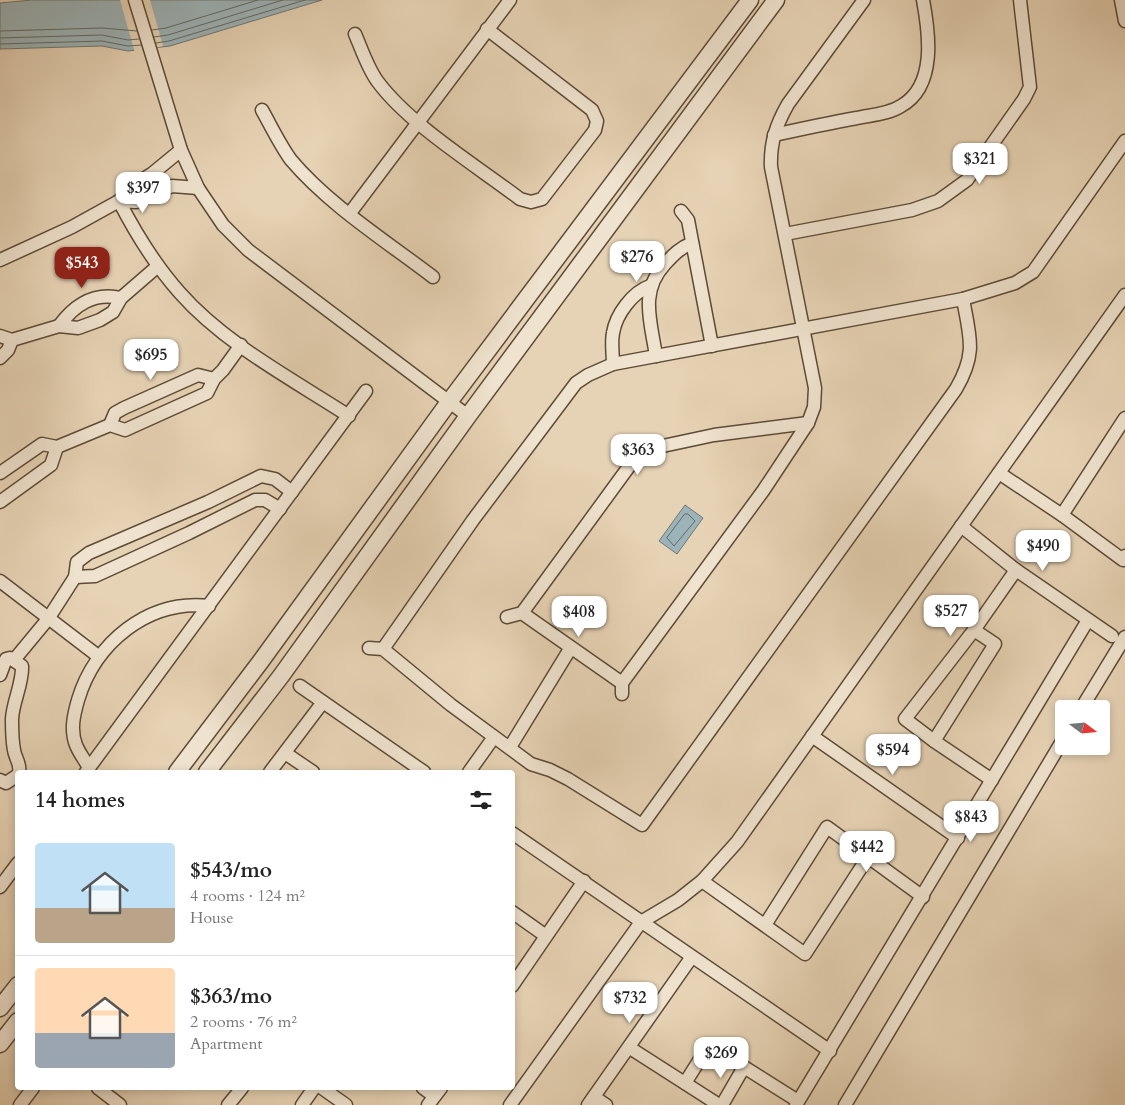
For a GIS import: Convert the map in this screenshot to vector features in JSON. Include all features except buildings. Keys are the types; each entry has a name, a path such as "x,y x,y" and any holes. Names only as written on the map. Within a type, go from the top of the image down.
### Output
{"street":[{"path":"135,0 181,150 198,188 223,225 248,250 468,416"},
{"path":"350,213 510,0"},
{"path":"179,770 261,661 449,402 750,0"},
{"path":"209,770 282,676 468,416 776,0"},
{"path":"522,613 622,689 763,491 808,423 814,407 815,388 771,167 770,150 774,135 788,104 864,0"},
{"path":"774,135 881,113 902,106 921,83 926,67 929,42 923,0"},
{"path":"785,234 912,210 938,201 967,180 1024,99 1030,87 1020,0"},
{"path":"355,34 377,80 390,97 418,122 520,199 531,202 542,199 595,130 596,121 592,110 487,29"},
{"path":"262,110 290,158 323,192 433,277"},
{"path":"384,650 473,520 576,383 588,375 613,364 804,327 963,299 1015,283 1033,272 1125,141"},
{"path":"0,260 72,227 119,201 130,187 153,173 181,150"},
{"path":"119,201 136,202 172,186 198,188"},
{"path":"119,201 158,266 181,294 241,345 349,416"},
{"path":"681,211 688,220 712,346"},
{"path":"656,356 648,307 650,286 656,274 678,249 692,243"},
{"path":"0,358 8,350 6,338 59,326 78,328 100,320 113,312 121,298 158,266"},
{"path":"613,364 613,332 618,317 641,289 650,286"},
{"path":"59,326 74,308 100,295 121,298"},
{"path":"510,1105 641,922 678,900 702,881 737,842 1125,295"},
{"path":"369,648 384,650 531,764 550,770 568,779 642,825 956,389 967,370 972,347 963,299"},
{"path":"110,425 125,430 206,393 214,379 241,345"},
{"path":"0,473 42,444 57,448 110,425 116,413 124,408 198,375 214,379"},
{"path":"209,606 180,606 146,616 113,640 98,656 80,693 72,726 75,744 88,770 209,606 292,492 349,416 366,391"},
{"path":"1062,515 1125,418"},
{"path":"506,617 522,613 633,461 645,451 714,435 808,423"},
{"path":"0,502 51,465 57,448"},
{"path":"999,473 1062,515 1123,560 1125,556"},
{"path":"14,660 48,618 75,578 77,562 89,553 208,502 261,476 275,479 292,492"},
{"path":"75,578 95,576 255,500 265,500 280,509"},
{"path":"961,526 1016,570 1112,636"},
{"path":"992,780 905,719 974,630 1016,570"},
{"path":"0,581 98,656"},
{"path":"685,1083 709,1045 797,1103 830,1052 1088,620"},
{"path":"934,741 995,644 974,630"},
{"path":"1086,700 1125,637"},
{"path":"510,747 570,649"},
{"path":"0,675 6,659 14,660 22,666 23,673 14,703 12,721 14,752 20,767 19,770"},
{"path":"300,686 421,770"},
{"path":"272,770 323,702"},
{"path":"812,736 958,838"},
{"path":"470,770 494,737"},
{"path":"285,753 310,770"},
{"path":"845,1105 1055,753"},
{"path":"0,780 6,784 15,776"},
{"path":"765,925 827,827 923,896"},
{"path":"515,835 830,1052"},
{"path":"702,881 805,954 868,857"},
{"path":"0,887 15,867"},
{"path":"515,982 584,881"},
{"path":"515,914 546,936"},
{"path":"606,1105 591,1101 630,1048 691,958"},
{"path":"0,1008 15,989"},
{"path":"0,1044 15,1025"},
{"path":"630,1048 721,1105 744,1067"},
{"path":"21,1105 32,1090"},
{"path":"101,1090 120,1105"},
{"path":"228,1105 240,1090"},
{"path":"302,1105 313,1090"},
{"path":"325,1090 346,1105"}],"water":[{"path":"32,0 322,0 170,46 128,51 102,46 0,49 0,3"},
{"path":"685,505 703,518 677,554 659,541"}],"pier":[{"path":"120,0 150,0 163,46 135,53"}]}
